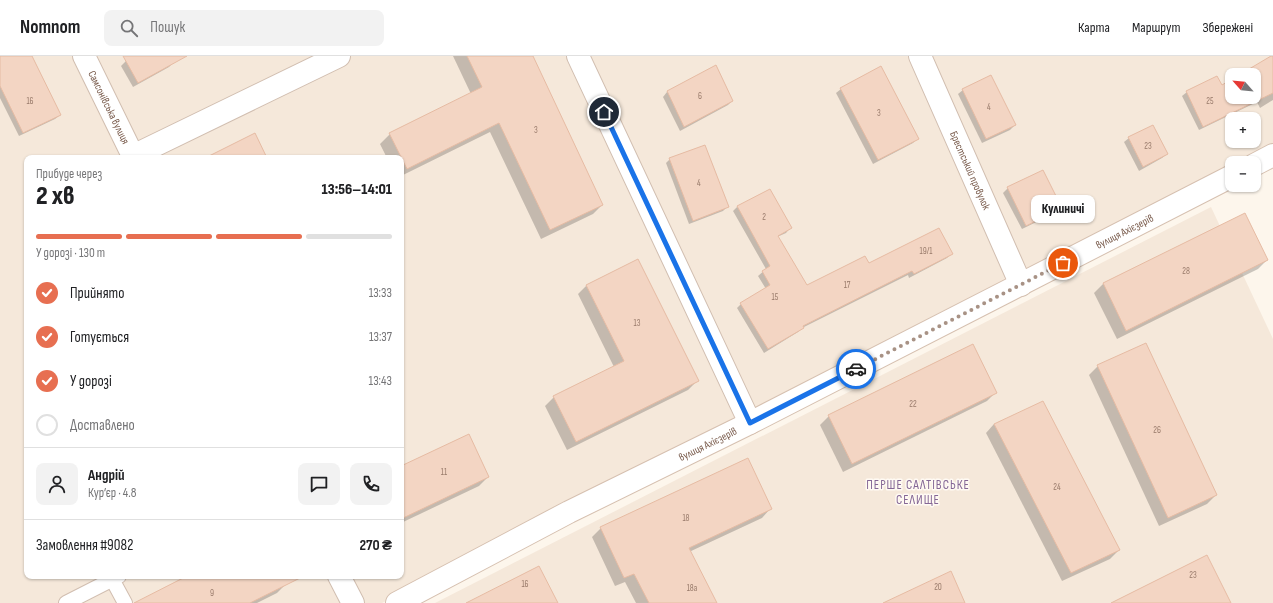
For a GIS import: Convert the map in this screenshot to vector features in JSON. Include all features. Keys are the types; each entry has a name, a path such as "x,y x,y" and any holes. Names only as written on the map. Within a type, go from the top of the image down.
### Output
{"street":[{"name":"Самсонівська вулиця","path":"84,56 132,155"},
{"path":"137,155 339,56"},
{"path":"578,56 750,423"},
{"name":"Брестський провулок","path":"920,56 1021,285"},
{"path":"1261,161 1273,155"},
{"name":"вулиця Ахієзерів","path":"397,603 569,512 750,423 1225,180"},
{"path":"341,579 353,603"}],"lane":[{"path":"66,603 114,579"},
{"path":"116,579 125,603"}],"shaded area":[{"path":"0,56 1273,56 1273,152 1261,158 1261,156 1225,156 1225,177 382,603 0,603"},
{"path":"1211,207 1273,339 1273,603 435,603"}],"building":[{"path":"0,56 32,56 61,115 23,133 0,86"},
{"path":"123,56 187,56 138,83"},
{"path":"467,56 533,56 603,205 550,230 499,123 407,169 404,163 404,155 400,155 389,133 482,87"},
{"path":"1273,56 1273,93 1261,99 1261,68 1251,68"},
{"path":"716,65 733,101 684,127 667,91"},
{"path":"881,66 919,139 878,160 840,88"},
{"path":"991,75 1016,125 986,139 962,89"},
{"path":"1217,76 1222,85 1225,83 1225,104 1250,104 1234,112 1225,112 1225,116 1203,127 1186,91"},
{"path":"1153,125 1168,154 1143,167 1128,137"},
{"path":"255,133 266,155 211,155"},
{"path":"705,145 729,207 693,221 669,158"},
{"path":"1043,170 1062,208 1026,226 1007,187"},
{"path":"770,189 792,228 778,236 807,285 865,256 869,263 939,228 953,254 914,274 912,271 803,326 804,328 768,349 740,303 770,285 762,271 770,266 737,206"},
{"path":"1245,213 1268,260 1126,331 1103,283"},
{"path":"638,259 699,381 576,442 553,396 624,361 586,285"},
{"path":"1146,343 1217,495 1168,518 1097,365"},
{"path":"973,344 997,393 852,464 828,415"},
{"path":"1043,401 1120,550 1071,573 994,424"},
{"path":"469,434 489,477 404,518 404,465"},
{"path":"748,458 772,509 689,548 717,603 649,603 634,574 624,578 600,527"},
{"path":"1207,555 1231,603 1111,603"},
{"path":"539,566 558,603 466,603"},
{"path":"951,571 965,603 883,603"},
{"path":"181,579 298,579 250,603 134,603"}],"way so far":[{"path":"856,369 1063,263"}],"place":[{"name":"Кулиничі","path":"1063,263"}],"district":[{"name":"ПЕРШЕ САЛТІВСЬКЕ СЕЛИЩЕ","path":"918,492"}],"route":[{"path":"604,112 750,423 856,369"}]}
